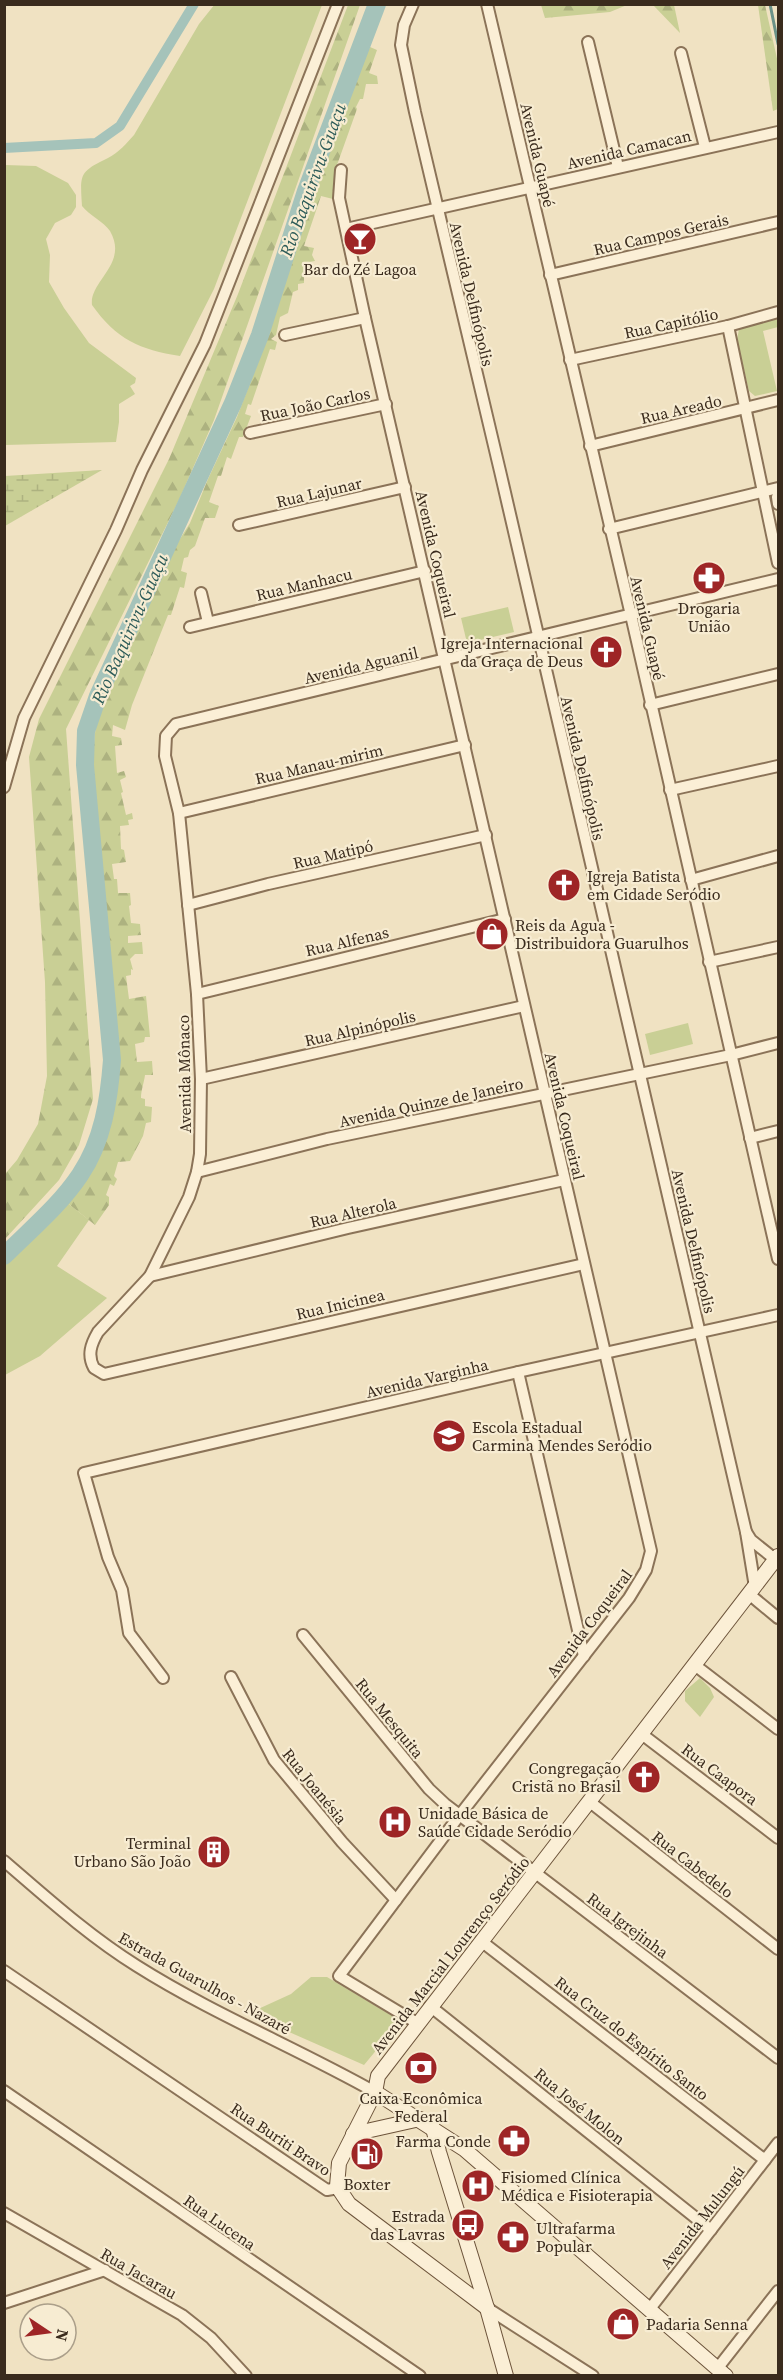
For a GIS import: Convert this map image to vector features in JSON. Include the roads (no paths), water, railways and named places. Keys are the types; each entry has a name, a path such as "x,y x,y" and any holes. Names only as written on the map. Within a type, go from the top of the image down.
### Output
{"main road":[{"name":"Avenida Marcial Lourenço Seródio","path":"338,2188 336,2178 339,2163 375,2092 378,2076 777,1558"},
{"path":"375,2092 464,2149 721,2372"},
{"path":"353,2134 420,2119"},
{"path":"433,2128 506,2376"},
{"path":"445,2168 453,2157 464,2149"},
{"name":"Rua Buriti Bravo","path":"338,2188 350,2204 487,2308"},
{"path":"444,2275 463,2276 470,2271 472,2265"}],"street":[{"path":"4,787 24,718 116,530 142,470 205,344 275,170 338,4"},
{"name":"Avenida Delfinópolis","path":"413,4 404,25 400,45 744,1513 752,1591"},
{"name":"Avenida Guapé","path":"487,4 631,615 750,1138 775,1224 778,1259"},
{"path":"588,42 618,167"},
{"path":"681,53 705,147"},
{"name":"Avenida Camacan","path":"346,229 778,132"},
{"name":"Avenida Coqueiral","path":"341,170 339,198 365,318 651,1551 640,1582 339,1976 417,2023"},
{"name":"Rua Campos Gerais","path":"550,275 778,222"},
{"name":"Rua Capitólio","path":"570,360 728,326 778,312"},
{"path":"285,335 365,318"},
{"path":"728,326 778,564"},
{"name":"Rua Areado","path":"590,446 778,400"},
{"name":"Rua João Carlos","path":"250,433 386,404"},
{"name":"Rua Lajunar","path":"239,525 405,487"},
{"path":"609,529 762,492 778,496"},
{"name":"Rua Manhacu","path":"190,627 425,571"},
{"name":"Avenida Aguanil","path":"166,735 176,724 778,579"},
{"path":"201,593 208,622"},
{"path":"650,705 778,674"},
{"name":"Avenida Mônaco","path":"104,1374 94,1368 90,1361 93,1341 98,1332 150,1276 174,1228 197,1172 201,1079 196,994 179,813 165,756 166,735"},
{"name":"Rua Manau-mirim","path":"179,813 465,745"},
{"path":"670,790 778,766"},
{"name":"Rua Matipó","path":"188,905 268,884 486,835"},
{"path":"691,880 778,856"},
{"name":"Rua Alfenas","path":"196,994 505,920"},
{"path":"709,962 778,947"},
{"name":"Rua Alpinópolis","path":"201,1079 524,1006"},
{"name":"Avenida Quinze de Janeiro","path":"197,1172 327,1139 731,1055 778,1043"},
{"path":"750,1138 778,1131"},
{"name":"Rua Alterola","path":"150,1276 348,1228 564,1180"},
{"name":"Rua Inicinea","path":"104,1374 584,1264"},
{"name":"Avenida Varginha","path":"163,1678 129,1633 122,1590 108,1557 84,1473 518,1372 778,1315"},
{"path":"518,1372 584,1656"},
{"path":"746,1532 752,1540 777,1558"},
{"path":"752,1591 778,1618"},
{"name":"Rua Mesquita","path":"303,1635 429,1789 459,1816"},
{"path":"696,1666 778,1729"},
{"name":"Rua Joanésia","path":"231,1677 274,1760 342,1842 396,1900"},
{"name":"Rua Caapora","path":"643,1734 778,1837"},
{"name":"Rua Cabedelo","path":"590,1802 778,1949"},
{"name":"Rua Igrejinha","path":"459,1816 778,2058"},
{"name":"Estrada Guarulhos - Nazaré","path":"4,1861 73,1921 137,1966 231,2018 375,2092"},
{"name":"Rua Cruz do Espírito Santo","path":"481,1941 765,2160"},
{"name":"Rua Buriti Bravo","path":"4,1971 327,2190 338,2188"},
{"name":"Rua José Molon","path":"430,2006 711,2230"},
{"name":"Rua Lucena","path":"4,2091 420,2376"},
{"name":"Avenida Mulungú","path":"649,2310 778,2143"},
{"name":"Rua Jacarau","path":"4,2213 182,2315 211,2338 246,2376"},
{"path":"4,2303 105,2270"},
{"path":"721,2372 778,2291"},
{"name":"Rua Buriti Bravo","path":"487,2308 593,2376"}],"waterway":[{"path":"4,148 96,143 120,126 194,4"},
{"name":"Rio Baquirivu-Guaçu","path":"4,1256 54,1207 80,1175 88,1162 104,1120 109,1090 112,1060 85,765 86,731 98,696 233,403 260,335 306,191 377,4"},
{"path":"770,4 778,44"}],"place":[{"name":"Bar do Zé Lagoa","path":"360,239"},
{"name":"Drogaria União","path":"709,578"},
{"name":"Igreja Internacional da Graça de Deus","path":"606,652"},
{"name":"Igreja Batista em Cidade Seródio","path":"564,885"},
{"name":"Reis da Agua - Distribuidora Guarulhos","path":"492,934"},
{"name":"Escola Estadual Carmina Mendes Seródio","path":"449,1436"},
{"name":"Congregação Cristã no Brasil","path":"644,1777"},
{"name":"Unidade Básica de Saúde Cidade Seródio","path":"395,1822"},
{"name":"Terminal Urbano São João","path":"214,1852"},
{"name":"Caixa Econômica Federal","path":"421,2068"},
{"name":"Farma Conde","path":"514,2141"},
{"name":"Boxter","path":"367,2154"},
{"name":"Fisiomed Clínica Médica e Fisioterapia","path":"478,2186"},
{"name":"Estrada das Lavras","path":"468,2225"},
{"name":"Ultrafarma Popular","path":"513,2237"},
{"name":"Padaria Senna","path":"623,2324"}]}
